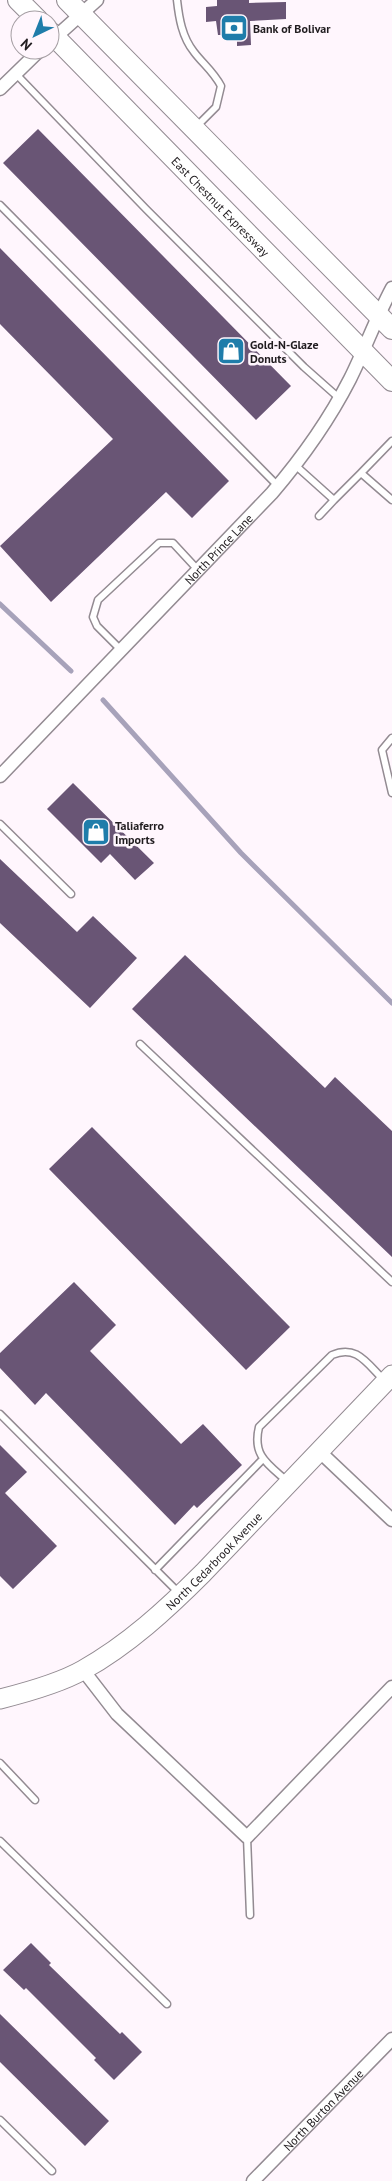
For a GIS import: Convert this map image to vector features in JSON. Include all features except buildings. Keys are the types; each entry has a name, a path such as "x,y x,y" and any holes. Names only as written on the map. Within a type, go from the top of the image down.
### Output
{"main road":[{"path":"18,0 28,10"},
{"path":"67,0 392,330"},
{"name":"East Chestnut Expressway","path":"60,51 392,381"}],"street":[{"path":"60,31 98,0"},
{"path":"0,89 28,60"},
{"name":"North Prince Lane","path":"0,776 295,466 339,398 392,288"},
{"name":"North Cedarbrook Avenue","path":"2,1696 83,1670 147,1624 181,1595 389,1378"},
{"path":"319,1451 392,1520"},
{"path":"83,1670 117,1714 247,1837 392,1687"},
{"name":"North Burton Avenue","path":"253,2181 392,2039"},
{"path":"372,2060 392,2055"}],"lane":[{"path":"177,0 181,28 185,36 193,51 213,71 221,86 216,108 194,129"},
{"path":"15,73 153,216 304,366 339,398"},
{"path":"0,205 278,486"},
{"path":"318,516 392,441"},
{"path":"295,466 334,500"},
{"path":"361,473 392,500"},
{"path":"386,494 392,488"},
{"path":"121,650 97,626 93,617 98,600 160,543 173,543 198,570"},
{"path":"392,738 382,750 392,793"},
{"path":"0,824 71,894"},
{"path":"140,1044 392,1282"},
{"path":"288,1482 263,1459 258,1450 256,1439 259,1427 332,1355 342,1350 356,1352 389,1378"},
{"path":"0,1414 181,1595"},
{"path":"155,1570 263,1459"},
{"path":"0,1764 35,1800"},
{"path":"247,1837 250,1915"},
{"path":"0,1840 167,2004"},
{"path":"0,2120 52,2171"}],"waterway":[{"path":"0,604 71,671"},
{"path":"103,700 241,853 392,1003"}],"place":[{"name":"Bank of Bolivar","path":"234,28"},
{"name":"Gold-N-Glaze Donuts","path":"231,351"},
{"name":"Taliaferro Imports","path":"96,832"}]}
